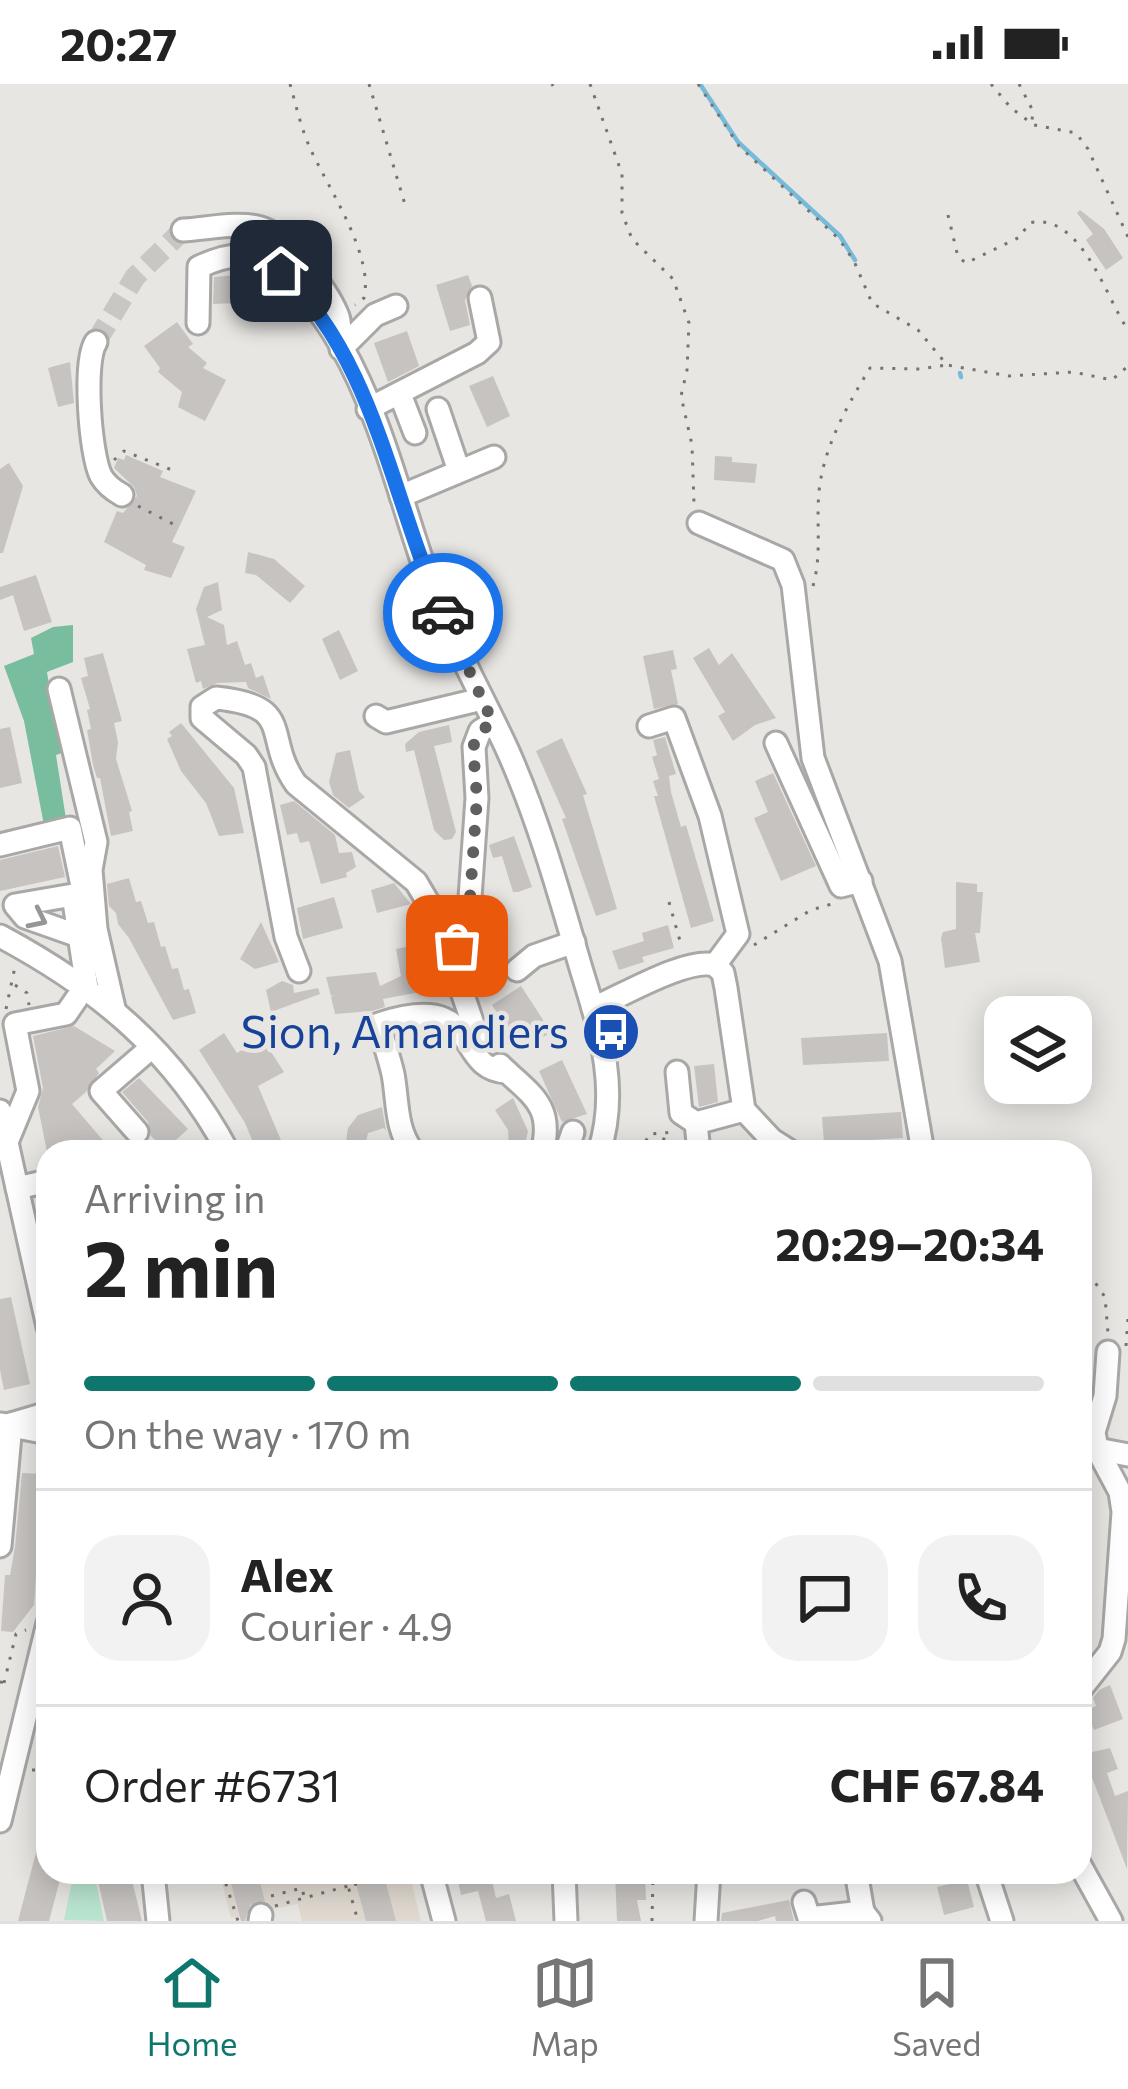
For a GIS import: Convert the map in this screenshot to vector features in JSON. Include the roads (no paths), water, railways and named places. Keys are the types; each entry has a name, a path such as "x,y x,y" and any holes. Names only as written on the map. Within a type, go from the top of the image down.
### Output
{"street":[{"path":"183,230 263,228 279,237 339,316 341,349"},
{"path":"198,323 200,267 241,254 262,259 298,287 341,349 368,409 434,593 539,835 593,1008 609,1088 603,1140"},
{"path":"368,409 477,353 489,342 480,298"},
{"path":"341,349 375,315 396,306"},
{"path":"96,342 90,350 89,379 98,471 122,495"},
{"path":"400,394 416,433"},
{"path":"438,409 459,471"},
{"path":"401,496 494,457"},
{"path":"699,523 783,560 793,585 813,758 890,961 921,1140"},
{"path":"58,689 96,842 91,870 96,929 94,998"},
{"path":"376,716 386,722 482,699"},
{"path":"299,970 286,937 254,767 202,718 202,707 210,700 248,704 269,714 285,766 296,784 416,882 447,927 460,926"},
{"path":"649,726 674,718 710,816 738,934 715,965"},
{"path":"493,723 480,731 473,747 477,798 469,912 460,926 458,980 481,1047 521,1079 545,1118 543,1140"},
{"path":"776,743 841,886 860,880"},
{"path":"0,845 70,828 94,998"},
{"path":"0,935 69,974 152,1047 180,1078 220,1140"},
{"path":"76,935 94,998"},
{"path":"518,970 534,956 574,942"},
{"path":"8,960 43,968 94,998"},
{"path":"593,1008 687,967 705,962 715,965 726,988 744,1110 772,1140"},
{"path":"7,1142 28,1091 23,1022 66,1015 94,998"},
{"path":"404,1140 379,1024 444,1016 458,1026 483,1062 500,1073 507,1072"},
{"path":"137,1132 101,1091 152,1047"},
{"path":"677,1072 680,1113 697,1135 744,1110"},
{"path":"0,1111 36,1272"},
{"path":"18,1191 36,1187"},
{"path":"1092,1675 1114,1639 1123,1511 1120,1492 1097,1449 1094,1432 1105,1396 1108,1352"},
{"path":"6,1424 36,1416"},
{"path":"6,1424 36,1430"},
{"path":"0,1546 6,1424"},
{"path":"1097,1449 1128,1455"},
{"path":"1114,1639 1128,1663"},
{"path":"0,1821 36,1686"},
{"path":"154,1884 158,1921"},
{"path":"434,1884 444,1921"},
{"path":"564,1884 566,1921"},
{"path":"706,1921 708,1884"},
{"path":"804,1901 809,1918 867,1916 859,1884"},
{"path":"990,1884 1002,1921"},
{"path":"1091,1884 1111,1921"}],"waterway":[{"path":"700,84 738,142 840,236 855,260"},
{"path":"960,373 961,377"}],"tunnel":[{"path":"96,342 135,277 183,230"}],"place":[{"name":"Sion, Amandiers","path":"611,1032"}]}
